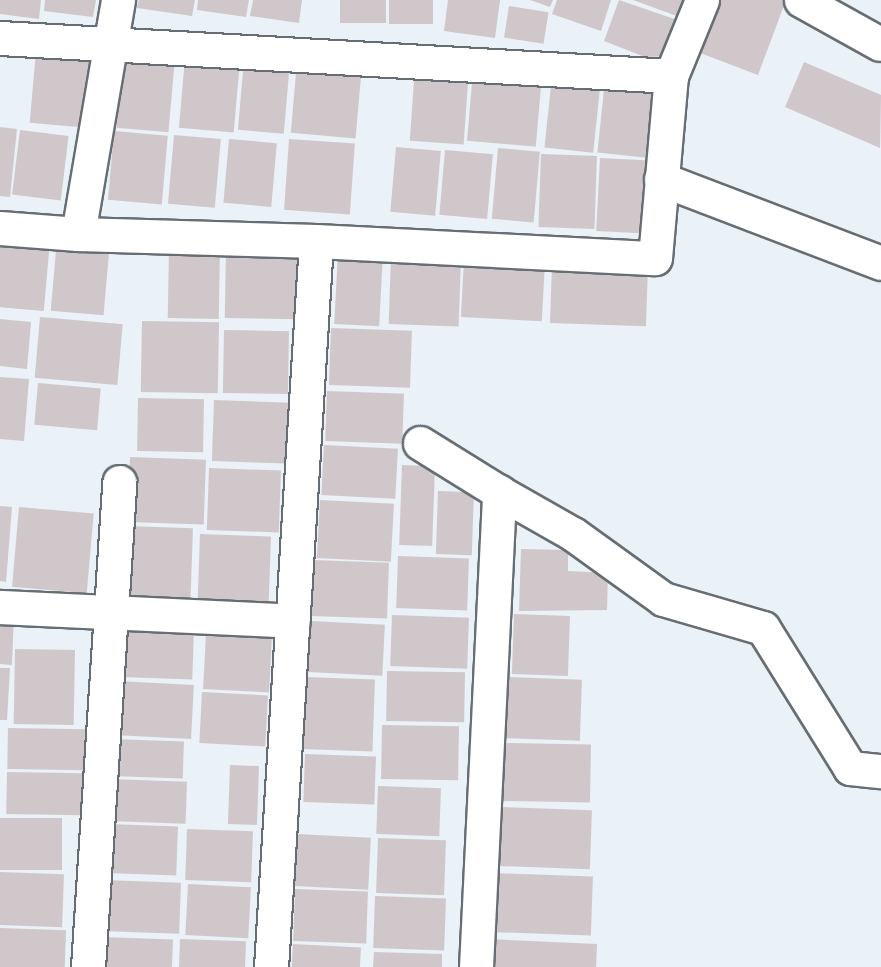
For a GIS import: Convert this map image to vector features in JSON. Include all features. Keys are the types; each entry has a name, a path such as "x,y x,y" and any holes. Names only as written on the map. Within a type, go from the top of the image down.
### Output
{"street":[{"path":"78,234 118,0"},
{"path":"0,228 78,234 316,241 655,258 671,76 702,0"},
{"path":"801,0 880,45"},
{"path":"0,38 671,76"},
{"path":"661,179 881,263"},
{"path":"271,967 316,241"},
{"path":"420,443 573,534 663,599 763,628 850,768 881,771"},
{"path":"88,967 119,482"},
{"path":"476,967 500,492"},
{"path":"0,607 293,621"}],"building":[{"path":"0,0 41,0 39,19 0,14"},
{"path":"45,0 96,0 93,17 44,11"},
{"path":"139,0 195,0 192,16 137,8"},
{"path":"198,0 249,0 246,17 197,10"},
{"path":"253,0 302,0 299,23 250,16"},
{"path":"340,0 386,0 386,23 340,23"},
{"path":"389,0 433,0 433,24 389,24"},
{"path":"448,0 500,0 495,38 444,31"},
{"path":"530,0 553,0 550,7"},
{"path":"557,0 611,0 601,31 552,14"},
{"path":"619,0 683,22 670,56 645,57 604,41"},
{"path":"633,0 692,0 685,19"},
{"path":"714,0 786,0 758,75 695,51"},
{"path":"509,6 549,12 544,44 504,38"},
{"path":"36,51 93,56 87,128 30,123"},
{"path":"123,55 175,60 168,132 117,128"},
{"path":"185,58 240,63 234,133 179,128"},
{"path":"244,60 290,64 284,134 238,130"},
{"path":"297,62 362,68 356,138 291,133"},
{"path":"804,62 881,95 880,148 785,107"},
{"path":"415,66 469,70 464,145 410,141"},
{"path":"473,72 542,78 536,147 467,141"},
{"path":"552,76 601,81 593,153 544,148"},
{"path":"605,80 655,85 647,158 597,153"},
{"path":"0,127 17,129 10,197 0,196"},
{"path":"20,130 69,136 61,200 12,195"},
{"path":"114,131 168,136 162,204 108,200"},
{"path":"174,135 221,139 215,208 168,204"},
{"path":"229,139 277,143 271,207 223,203"},
{"path":"289,139 355,144 350,214 284,210"},
{"path":"396,147 441,151 435,216 390,212"},
{"path":"498,148 540,152 534,222 492,219"},
{"path":"445,150 493,154 487,219 439,215"},
{"path":"541,154 597,156 594,229 538,227"},
{"path":"600,158 650,161 646,234 596,231"},
{"path":"0,238 50,242 44,311 0,307"},
{"path":"57,239 110,244 104,315 51,311"},
{"path":"169,247 220,248 219,319 168,318"},
{"path":"226,249 303,250 302,319 225,318"},
{"path":"338,252 383,254 379,326 334,324"},
{"path":"391,257 461,259 459,326 389,324"},
{"path":"464,259 545,263 542,321 461,317"},
{"path":"552,265 648,268 646,326 550,323"},
{"path":"40,317 123,324 117,385 35,378"},
{"path":"0,319 31,322 27,369 0,366"},
{"path":"142,321 219,322 218,393 141,392"},
{"path":"331,328 412,331 410,388 329,385"},
{"path":"224,330 289,331 288,394 223,393"},
{"path":"0,377 29,379 24,441 0,439"},
{"path":"38,383 101,388 97,430 34,425"},
{"path":"327,391 404,394 402,444 325,441"},
{"path":"138,398 204,399 203,452 137,451"},
{"path":"214,400 290,403 288,464 212,461"},
{"path":"324,445 398,449 395,499 321,495"},
{"path":"130,457 206,460 204,525 128,522"},
{"path":"402,465 435,466 432,546 399,545"},
{"path":"209,468 281,471 279,532 207,530"},
{"path":"438,491 474,492 472,555 436,554"},
{"path":"320,500 394,504 391,562 317,558"},
{"path":"0,506 12,507 6,582 0,581"},
{"path":"19,507 94,514 87,593 12,587"},
{"path":"126,526 193,528 191,598 124,596"},
{"path":"200,534 271,536 269,606 198,604"},
{"path":"521,549 568,550 568,571 608,573 607,610 519,611"},
{"path":"398,556 469,558 467,610 396,608"},
{"path":"313,560 389,563 387,619 311,616"},
{"path":"0,611 14,612 12,665 0,664"},
{"path":"514,614 570,616 568,676 512,674"},
{"path":"392,615 469,618 467,669 390,666"},
{"path":"311,621 385,625 382,676 308,672"},
{"path":"123,628 194,630 192,679 121,677"},
{"path":"206,633 272,636 269,692 203,689"},
{"path":"15,649 75,650 74,725 14,724"},
{"path":"0,668 10,668 7,720 0,720"},
{"path":"387,671 465,672 464,722 386,721"},
{"path":"304,677 375,679 372,751 301,749"},
{"path":"505,677 582,680 580,741 503,738"},
{"path":"117,681 194,685 191,739 114,735"},
{"path":"202,692 268,695 265,746 199,743"},
{"path":"382,725 459,726 458,780 381,779"},
{"path":"8,728 85,729 84,770 7,769"},
{"path":"111,739 184,742 183,779 110,776"},
{"path":"502,743 591,745 590,803 501,801"},
{"path":"305,754 376,756 374,804 303,802"},
{"path":"230,765 259,766 257,825 228,824"},
{"path":"7,772 83,773 82,815 6,814"},
{"path":"110,779 187,782 185,824 109,821"},
{"path":"378,786 441,788 439,836 376,834"},
{"path":"500,807 592,810 590,869 498,866"},
{"path":"0,818 62,818 62,870 0,870"},
{"path":"108,824 178,826 176,875 106,873"},
{"path":"187,829 253,831 251,882 185,880"},
{"path":"297,834 371,838 368,890 294,886"},
{"path":"378,838 446,840 444,895 376,893"},
{"path":"0,872 64,874 62,927 0,925"},
{"path":"492,873 593,877 591,935 490,932"},
{"path":"103,880 181,883 179,934 101,931"},
{"path":"188,884 251,887 248,938 185,935"},
{"path":"295,889 368,892 366,944 293,941"},
{"path":"375,896 446,898 444,950 373,948"},
{"path":"0,928 66,930 65,967 0,967"},
{"path":"102,937 173,939 172,967 101,967"},
{"path":"180,939 246,941 245,967 179,967"},
{"path":"488,939 597,944 596,967 487,967"},
{"path":"293,944 361,948 360,967 292,967"},
{"path":"374,952 442,954 442,967 373,967"}]}
